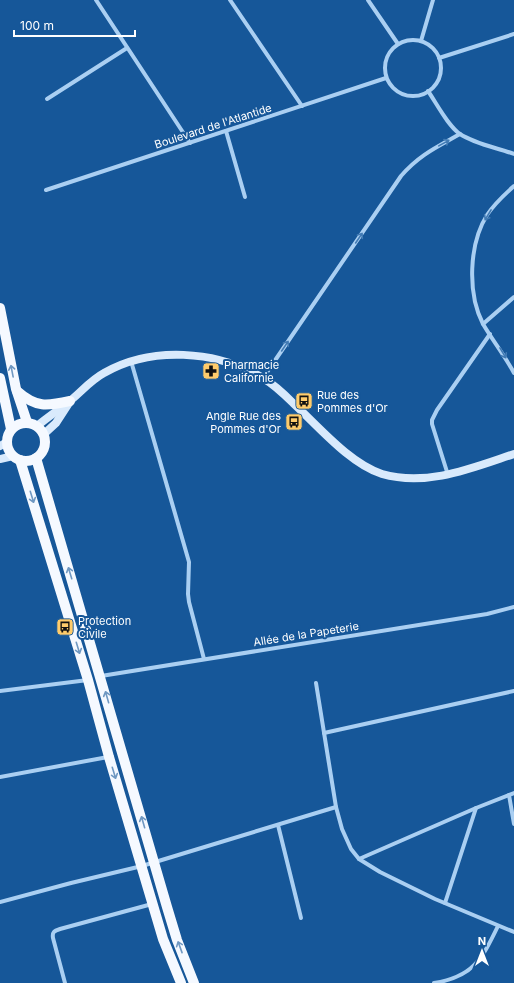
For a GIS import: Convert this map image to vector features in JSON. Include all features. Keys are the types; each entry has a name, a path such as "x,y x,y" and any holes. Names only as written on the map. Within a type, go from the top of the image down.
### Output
{"main road":[{"path":"0,308 16,389 27,422"},
{"path":"41,430 59,420 70,401 88,384 104,373 131,361 156,356 181,355 215,359 237,366 263,378 290,400 351,458 382,474 400,477 428,478 448,475 514,454"},
{"path":"0,378 11,429"},
{"path":"16,389 26,399 41,404 49,405 70,401"},
{"path":"0,459 17,458 27,461 42,454 46,441 41,430 27,422 20,423 11,429 3,444 17,458 88,680 109,757 163,939 181,983"},
{"path":"36,458 177,940 194,983"}],"street":[{"path":"96,0 190,143"},
{"path":"230,0 302,106"},
{"path":"368,0 398,44"},
{"path":"421,41 433,0"},
{"path":"439,58 514,34"},
{"path":"408,40 421,41 431,46 439,58 441,67 440,75 436,83 428,91 418,96 407,96 394,90 386,78 384,71 385,60 390,51 398,44 408,40"},
{"path":"47,99 127,48"},
{"name":"Boulevard de l'Atlantide","path":"46,190 226,132 386,78"},
{"path":"428,91 452,126 460,134 472,140 514,154"},
{"path":"226,132 245,197"},
{"path":"263,378 401,176 412,163 460,134"},
{"path":"514,186 499,199 487,216 476,241 472,267 474,291 483,324 501,350 514,373"},
{"path":"483,324 514,297"},
{"path":"448,475 432,420 437,410 490,334"},
{"path":"131,361 189,562 189,602 204,659"},
{"name":"Allée de la Papeterie","path":"100,676 487,614 514,607"},
{"path":"0,691 88,680"},
{"path":"316,683 336,807 342,829 351,849 359,859 380,872 445,903 514,932"},
{"path":"324,733 514,691"},
{"path":"0,777 109,757"},
{"path":"359,859 514,793"},
{"path":"509,795 514,824"},
{"path":"0,902 142,866 336,807"},
{"path":"445,903 476,808"},
{"path":"278,825 301,918"},
{"path":"65,983 53,938 54,931 153,904"},
{"path":"434,983 443,982 463,974 476,964 486,950 498,926"}],"place":[{"name":"Pharmacie Californie","path":"211,371"},
{"name":"Rue des Pommes d'Or","path":"304,401"},
{"name":"Angle Rue des Pommes d'Or","path":"294,422"},
{"name":"Protection Civile","path":"65,627"}]}
